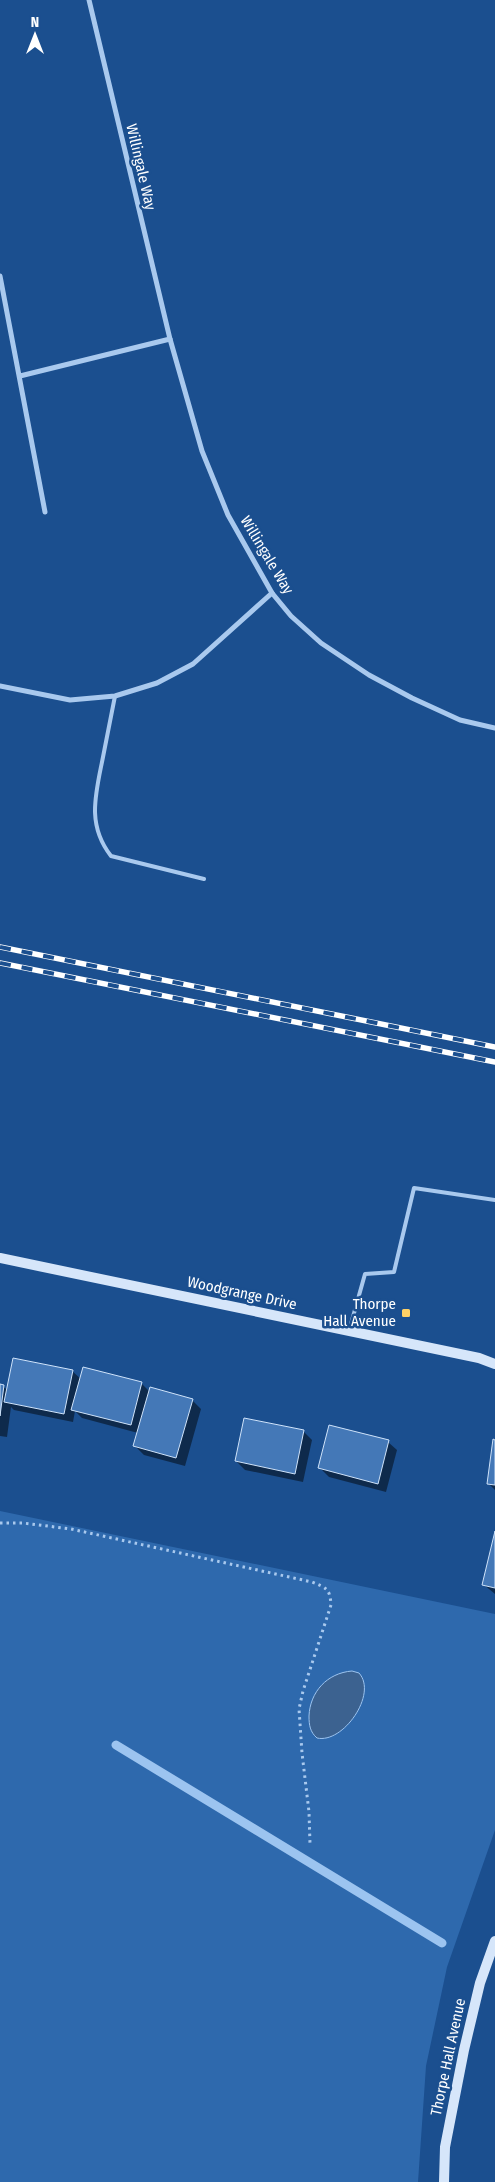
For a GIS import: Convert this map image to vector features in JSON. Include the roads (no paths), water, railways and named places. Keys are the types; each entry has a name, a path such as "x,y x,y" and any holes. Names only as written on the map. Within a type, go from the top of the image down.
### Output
{"street":[{"name":"Willingale Way","path":"88,0 170,339 202,451 228,515 272,593 291,616 322,643 369,675 460,720 495,728"},
{"path":"0,276 46,512"},
{"path":"20,376 170,339"},
{"path":"0,686 70,700 114,696 157,683 193,664 272,593"},
{"name":"Woodgrange Drive","path":"0,1258 495,1360"},
{"name":"Woodgrange Drive","path":"479,1358 495,1364"},
{"name":"Thorpe Hall Avenue","path":"444,2182 445,2147 464,2050 480,1982 495,1941"}],"lane":[{"path":"114,696 95,793 97,830 102,844 111,856 204,879"},
{"path":"349,1331 365,1274 394,1272 414,1188 495,1200"}],"waterway":[{"path":"116,1745 442,1943"}],"railway":[{"path":"0,947 495,1047"},
{"path":"0,963 495,1062"}],"place":[{"name":"Thorpe Hall Avenue","path":"406,1313"}]}
